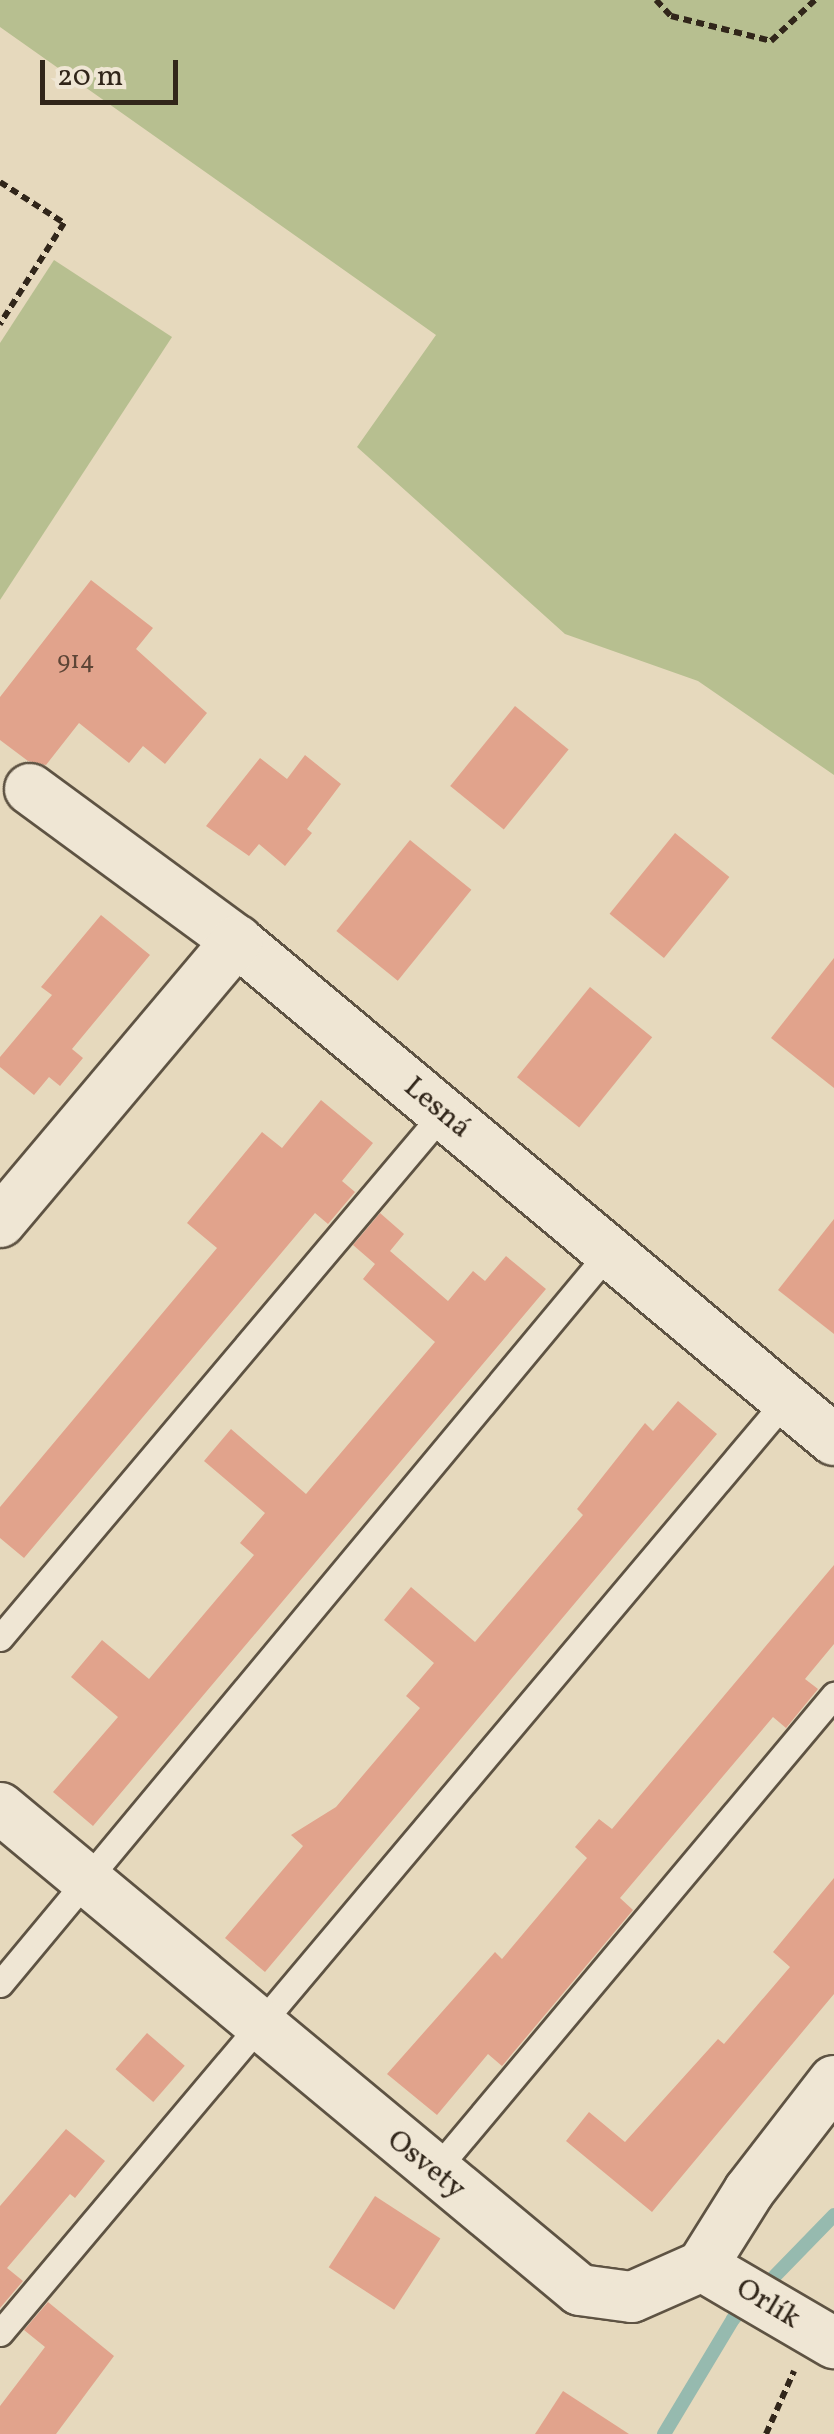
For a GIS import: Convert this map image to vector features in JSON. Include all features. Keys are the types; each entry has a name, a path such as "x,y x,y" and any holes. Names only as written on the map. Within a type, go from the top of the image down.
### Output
{"street":[{"name":"Lesná","path":"30,790 237,941 834,1440"},
{"path":"0,1222 237,941"},
{"name":"Osvety","path":"0,1808 257,2026 580,2290 772,2307"},
{"path":"772,2307 748,2191 834,2081"}],"lane":[{"path":"0,1638 443,1112"},
{"path":"0,1984 609,1252"},
{"path":"0,2332 786,1400"},
{"path":"434,2172 834,1694"}],"path":[{"path":"656,0 671,16 771,41 815,0"},
{"path":"0,182 64,223 0,324"},
{"path":"766,2434 772,2307"}],"green space":[{"path":"0,0 834,0 834,775 698,681 565,634 357,447 436,335 0,27"},
{"path":"54,260 172,337 0,600 0,343"}],"building":[{"path":"91,580 153,628 136,649 207,713 165,764 143,746 129,763 79,723 46,765 28,761 0,740 0,697"},
{"path":"515,706 569,749 504,829 450,786"},
{"path":"305,755 341,784 307,829 312,833 285,866 259,844 249,856 206,826 260,758 287,779"},
{"path":"675,833 729,877 664,958 610,914"},
{"path":"410,840 471,890 398,981 336,931"},
{"path":"101,915 150,955 72,1049 83,1058 60,1086 49,1077 34,1095 0,1067 0,1057 52,995 41,987"},
{"path":"834,958 834,1088 771,1038"},
{"path":"590,987 652,1037 579,1127 517,1077"},
{"path":"321,1100 373,1143 342,1181 355,1192 328,1224 315,1213 24,1558 0,1538 0,1507 217,1248 187,1223 262,1132 282,1148"},
{"path":"380,1213 404,1234 390,1251 448,1301 473,1271 485,1281 506,1256 546,1289 93,1826 53,1792 118,1717 71,1677 102,1640 149,1679 254,1555 240,1543 265,1513 204,1461 231,1429 306,1494 435,1342 363,1279 375,1264 353,1245"},
{"path":"834,1219 834,1334 778,1290"},
{"path":"678,1401 717,1434 265,1972 225,1938 303,1846 291,1835 336,1807 420,1708 406,1696 434,1663 384,1620 411,1587 475,1642 583,1515 577,1509 645,1423 653,1431"},
{"path":"834,1565 834,1644 805,1679 818,1689 786,1728 773,1717 620,1898 633,1910 502,2066 488,2054 437,2115 387,2074 495,1952 502,1959 587,1858 575,1847 599,1819 612,1829"},
{"path":"834,1878 834,1994 652,2212 566,2141 589,2112 625,2142 718,2039 724,2044 790,1967 773,1952"},
{"path":"147,2033 185,2066 153,2102 116,2069"},
{"path":"66,2129 105,2161 75,2198 70,2194 7,2268 23,2281 0,2308 0,2206"},
{"path":"375,2196 440,2238 394,2310 329,2267"},
{"path":"48,2302 114,2356 56,2434 0,2434 0,2406 45,2347 24,2330"},
{"path":"563,2391 629,2434 535,2434"}],"waterway":[{"path":"664,2434 733,2319 834,2215"}]}
